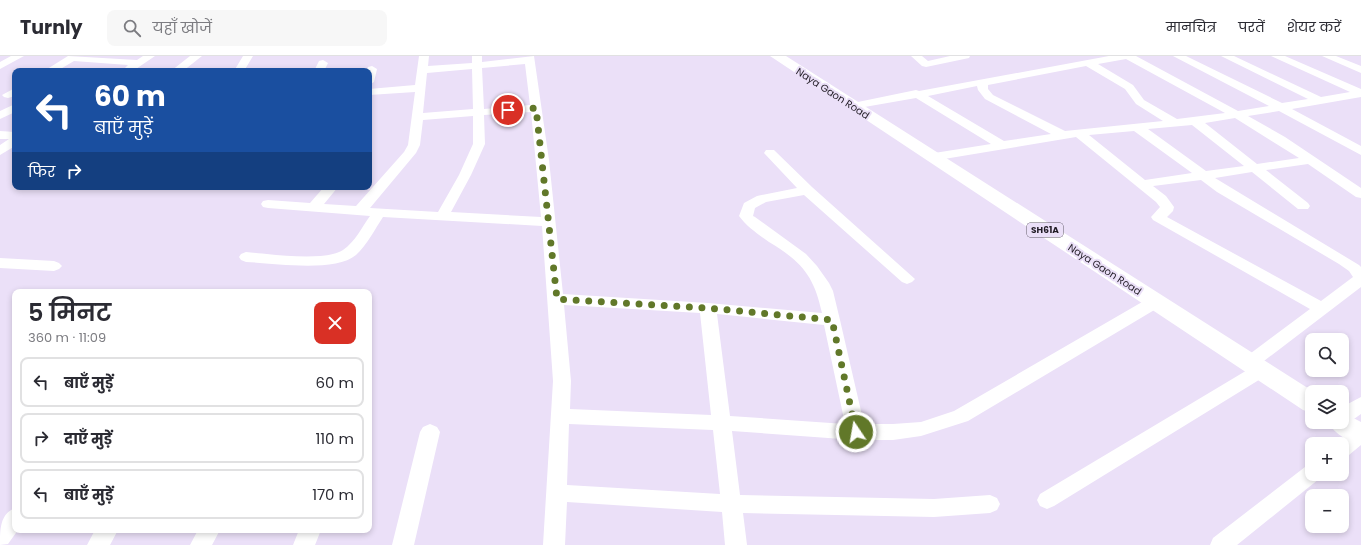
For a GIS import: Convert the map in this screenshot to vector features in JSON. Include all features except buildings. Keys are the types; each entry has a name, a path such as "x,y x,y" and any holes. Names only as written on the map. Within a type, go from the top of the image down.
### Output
{"main road":[{"name":"Naya Gaon Road","path":"777,56 1305,399"},
{"path":"1349,428 1361,435"}],"street":[{"path":"0,66 19,56"},
{"path":"130,68 150,56"},
{"path":"180,68 197,56"},
{"path":"241,68 248,56"},
{"path":"360,211 410,153 414,145 424,56"},
{"path":"916,56 926,64 965,56"},
{"path":"853,106 916,93 1127,56 1238,115 1361,194"},
{"path":"1178,56 1283,108 1361,151"},
{"path":"1226,56 1320,101"},
{"path":"1276,56 1361,93"},
{"path":"1327,56 1361,70"},
{"path":"54,68 74,57 98,58 138,63"},
{"path":"81,68 98,58"},
{"path":"423,70 478,60 530,58 557,299 562,381 559,416 554,545"},
{"path":"442,216 475,156 479,144 480,112 478,60"},
{"path":"1088,63 1129,87 1140,102 1175,123"},
{"path":"982,82 983,90 989,97 1064,136"},
{"path":"372,92 421,88"},
{"path":"916,93 1003,146"},
{"path":"932,157 1078,134 1238,115 1361,93"},
{"path":"417,117 536,108"},
{"path":"0,116 12,109"},
{"path":"1195,121 1303,206"},
{"path":"1047,500 1255,366 1361,278 1358,272 1349,265 1229,193 1138,128"},
{"path":"1078,134 1161,199 1167,207 1166,211 1158,217 1322,309"},
{"path":"0,135 12,136"},
{"path":"0,151 12,143"},
{"path":"770,153 807,190 907,279"},
{"path":"1143,184 1310,160"},
{"path":"313,208 328,190"},
{"path":"807,190 755,202 746,213 750,222 807,262 818,275 826,291 856,432"},
{"path":"268,204 549,222"},
{"path":"246,257 316,261 343,257 353,249 379,212"},
{"path":"0,263 54,266"},
{"path":"557,299 708,308 832,320"},
{"path":"559,416 722,423 856,432 893,432 921,429 961,416 1155,302"},
{"path":"708,308 736,545"},
{"path":"1349,412 1361,404"},
{"path":"403,545 430,432"},
{"path":"1349,444 1361,435"},
{"path":"1221,545 1305,479"},
{"path":"556,493 732,504 934,508 990,504"},
{"path":"0,537 12,521"},
{"path":"98,545 105,533"},
{"path":"201,545 207,533"},
{"path":"304,545 309,533"}],"route":[{"path":"508,110 536,108 543,160 557,299 708,308 832,320 856,432"}]}
